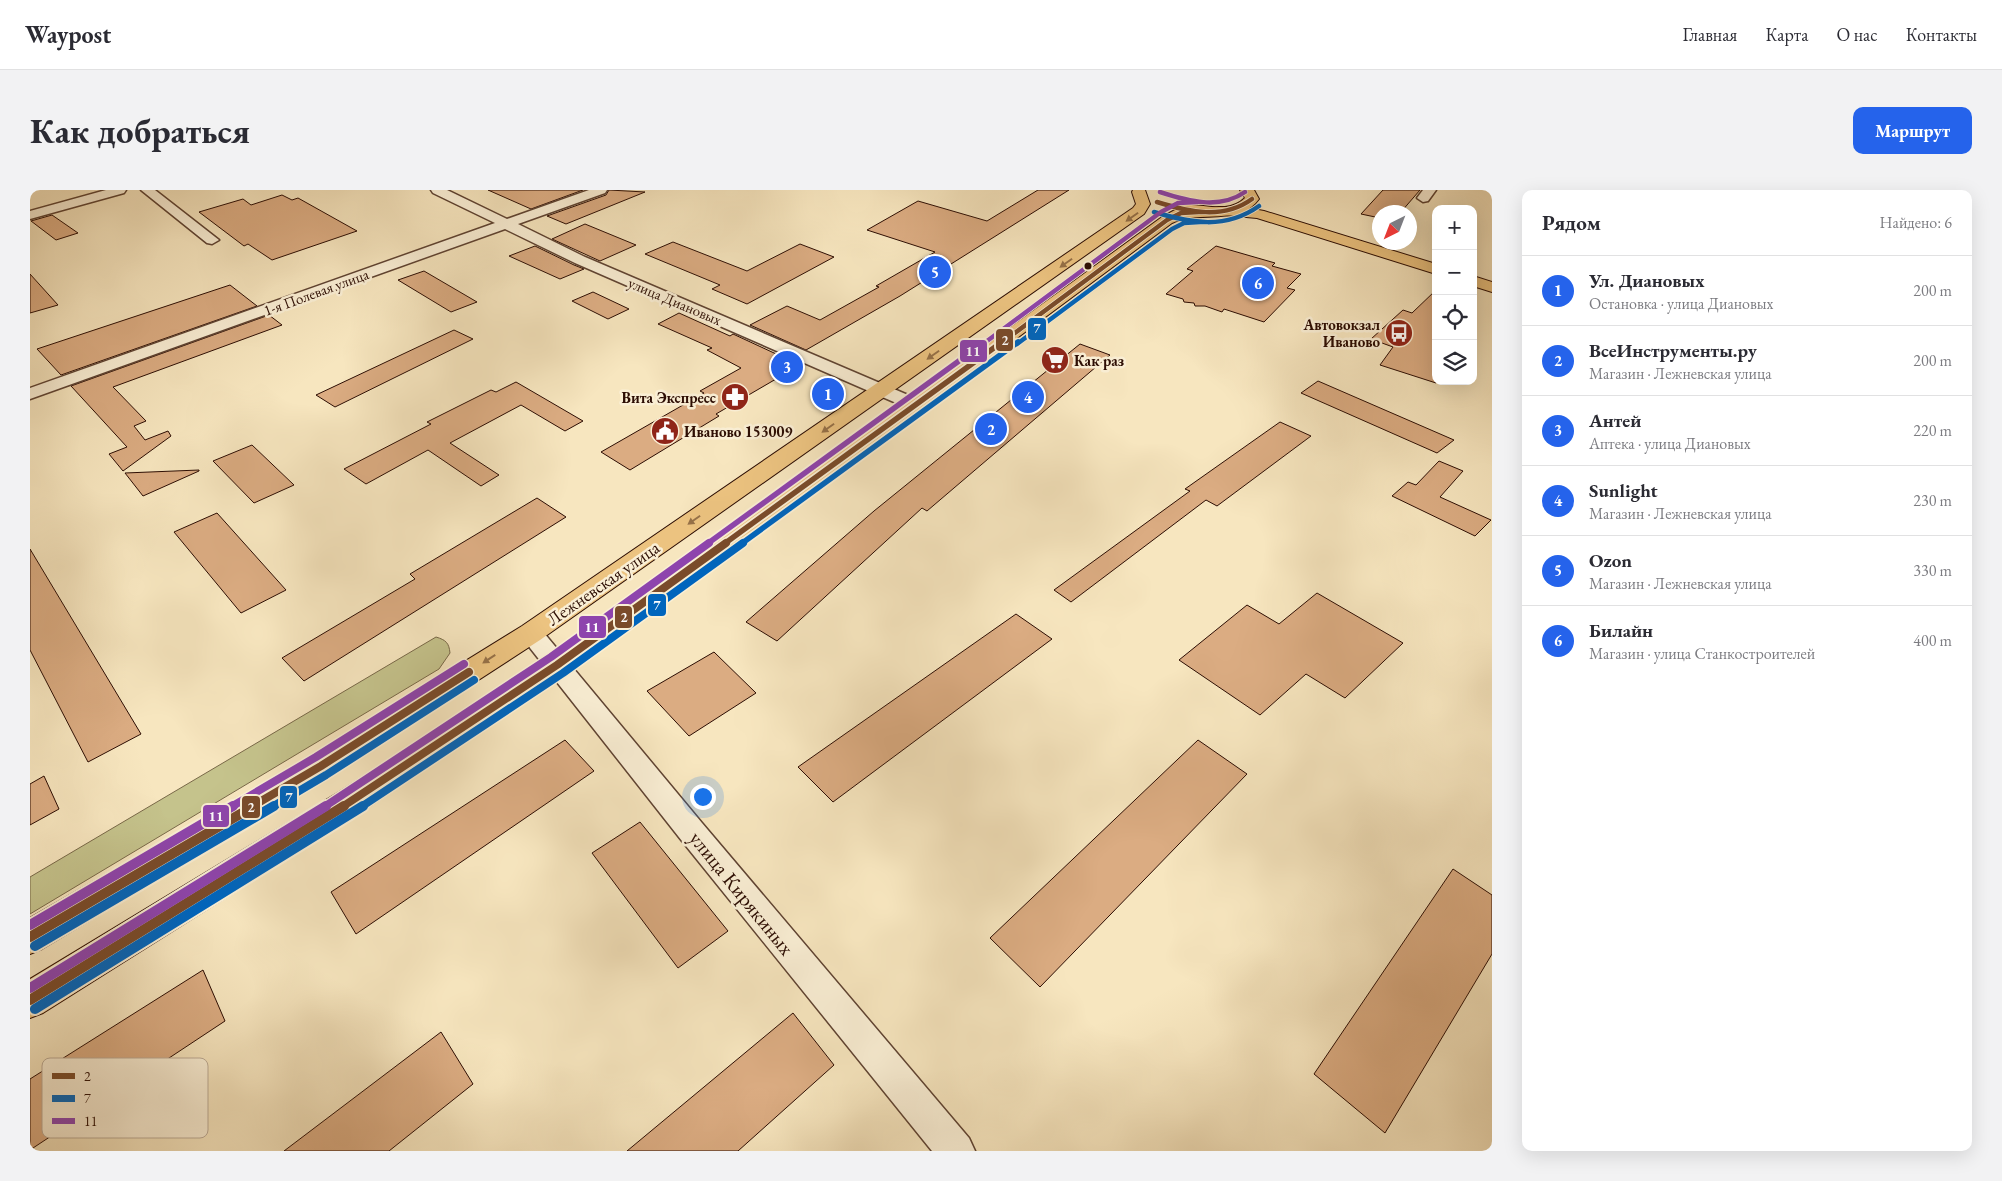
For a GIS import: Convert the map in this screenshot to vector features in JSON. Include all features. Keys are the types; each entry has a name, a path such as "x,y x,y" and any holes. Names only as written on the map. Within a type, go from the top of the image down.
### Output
{"main road":[{"path":"1138,191 1163,204 1199,212"},
{"name":"Лежневская улица","path":"30,937 321,766 530,633 1139,212 1143,204 1138,191"},
{"path":"1219,211 1244,206 1250,194"},
{"path":"1250,194 1256,204 1265,209 1432,261"},
{"path":"30,1000 350,802 557,665 916,405 1166,220 1181,213 1242,211 1259,214 1432,268"},
{"path":"1477,274 1492,279"},
{"path":"1477,282 1492,286"}],"street":[{"path":"30,215 120,190"},
{"path":"147,190 212,240"},
{"name":"улица Диановых","path":"437,190 580,260 916,405"},
{"name":"1-я Полевая улица","path":"30,394 601,190"},
{"name":"улица Кирякиных","path":"530,633 956,1151"}],"shaded area":[{"path":"436,637 446,642 450,653 439,669 30,914 30,877"}],"building":[{"path":"488,190 583,190 531,209"},
{"path":"609,190 645,192 566,224 547,216 606,195"},
{"path":"1038,190 1069,190 900,296 806,350 750,325 787,306 820,320 879,287 876,286 935,252 867,230 918,201 987,221"},
{"path":"1383,190 1420,190 1407,205 1372,205 1372,216 1361,214"},
{"path":"282,195 292,200 298,198 357,231 272,260 248,244 244,246 199,212 243,199 251,205"},
{"path":"52,215 78,233 56,240 31,221"},
{"path":"585,224 636,245 600,261 552,239"},
{"path":"673,242 747,271 800,244 834,257 747,304 712,289 720,285 645,254"},
{"path":"535,246 584,269 560,279 509,256"},
{"path":"1216,246 1275,263 1272,266 1301,274 1287,288 1295,290 1264,322 1224,309 1222,312 1205,306 1195,306 1194,303 1184,302 1183,299 1166,294 1193,271 1187,269"},
{"path":"424,271 477,302 451,312 398,280"},
{"path":"30,274 58,305 30,313"},
{"path":"230,285 257,306 61,375 37,349"},
{"path":"593,292 629,309 608,319 572,301"},
{"path":"1432,294 1432,382 1380,365 1393,347 1371,339 1403,310 1412,313"},
{"path":"679,313 730,336 733,334 800,365 716,414 719,416 630,470 601,452 704,393 700,391 741,368 707,350 712,348 658,324"},
{"path":"269,315 282,325 113,387 146,421 134,426 145,440 168,431 171,436 123,471 109,454 127,447 71,386"},
{"path":"454,330 473,339 335,407 316,395"},
{"path":"1080,344 1110,355 927,511 922,508 777,641 746,622 874,511"},
{"path":"1318,381 1454,440 1437,453 1301,393"},
{"path":"516,382 583,421 565,431 521,405 450,443 499,475 481,486 428,450 366,484 344,469 431,424 427,422 491,390 496,392"},
{"path":"1280,422 1311,436 1217,506 1206,500 1071,602 1054,590 1190,491 1185,489"},
{"path":"252,445 294,485 254,503 213,461"},
{"path":"1439,461 1463,471 1440,497 1491,520 1475,536 1392,496 1408,482 1416,485"},
{"path":"199,470 143,496 125,473"},
{"path":"537,498 566,517 304,681 282,658 415,579 410,574"},
{"path":"217,513 286,590 241,613 174,532"},
{"path":"30,549 141,734 88,762 30,650"},
{"path":"1317,593 1403,643 1345,698 1306,674 1260,715 1179,660 1247,605 1279,624"},
{"path":"1016,614 1052,639 833,802 798,767"},
{"path":"714,652 756,693 689,736 647,691"},
{"path":"565,740 594,771 356,934 331,892"},
{"path":"1198,740 1247,774 1040,987 990,938"},
{"path":"44,776 59,809 30,825 30,784"},
{"path":"640,822 728,931 678,968 592,853"},
{"path":"1453,869 1492,895 1492,954 1385,1133 1314,1074"},
{"path":"203,970 225,1021 169,1058 63,1058"},
{"path":"793,1013 834,1065 738,1151 627,1151"},
{"path":"441,1032 473,1084 389,1151 284,1151"},
{"path":"42,1071 42,1138 48,1138 30,1150 30,1079"}],"transit line":[{"name":"11","path":"1160,192 1192,201 1215,203 1226,202 1245,192"},
{"name":"2","path":"1157,202 1193,211 1219,212 1242,206 1252,199"},
{"name":"11","path":"30,988 345,794 551,657 935,379 1161,212 1178,203 1198,202"},
{"name":"7","path":"1154,212 1180,219 1208,223 1235,219 1248,214 1259,206"},
{"name":"2","path":"30,1000 350,802 557,665 941,387 1167,220 1181,213 1199,212"},
{"name":"7","path":"35,1009 355,811 563,673 947,395 1172,229 1184,223 1200,222"},
{"name":"11","path":"30,925 316,757 464,664"},
{"name":"2","path":"30,937 321,766 469,672"},
{"name":"7","path":"35,946 326,775 474,680"}],"place":[{"name":"Ozon","path":"935,272"},
{"name":"Билайн","path":"1258,283"},
{"name":"Автовокзал Иваново","path":"1399,333"},
{"name":"Как раз","path":"1055,360"},
{"name":"Антей","path":"787,367"},
{"name":"Ул. Диановых","path":"828,394"},
{"name":"Вита Экспресс","path":"735,397"},
{"name":"Sunlight","path":"1028,397"},
{"name":"ВсеИнструменты.ру","path":"991,429"},
{"name":"Иваново 153009","path":"665,431"}]}
